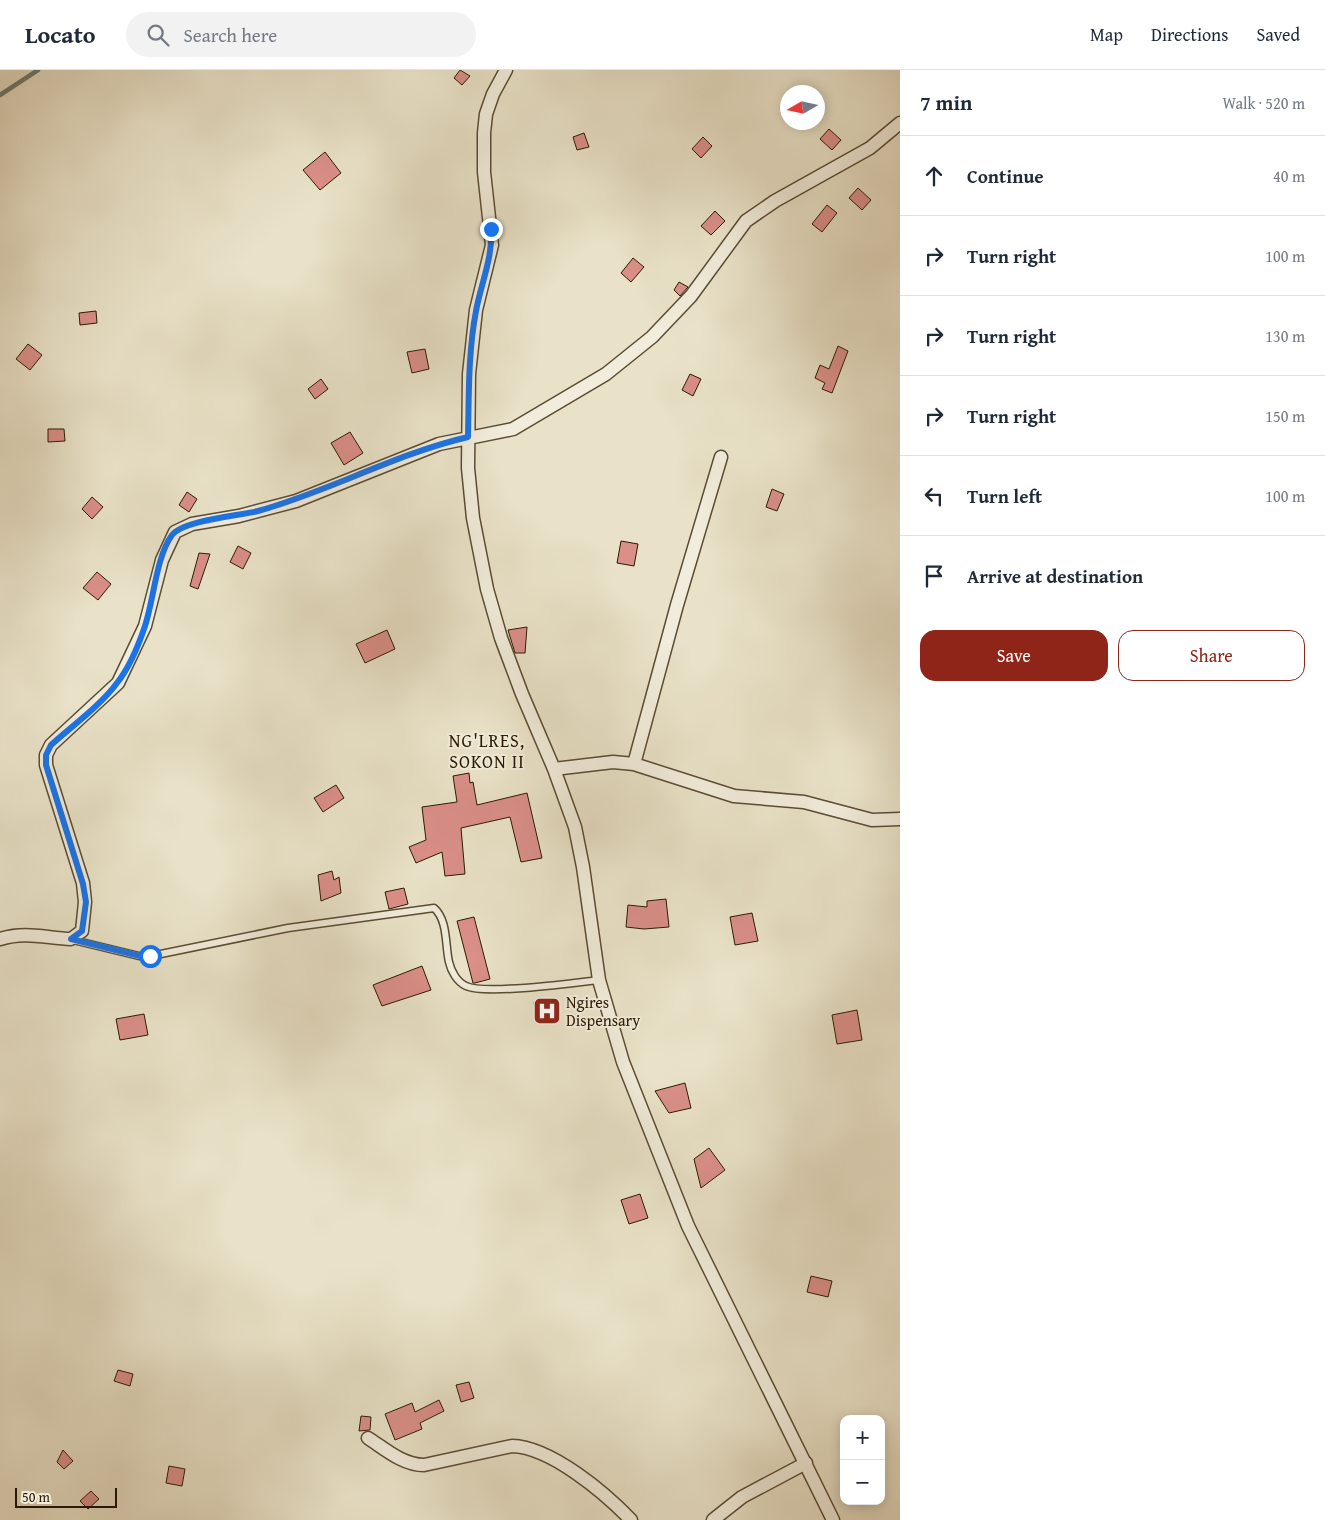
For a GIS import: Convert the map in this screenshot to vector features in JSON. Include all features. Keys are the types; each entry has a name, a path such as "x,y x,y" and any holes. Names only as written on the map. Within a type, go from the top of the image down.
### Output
{"street":[{"path":"506,70 493,94 484,132 484,172 492,245 476,310 471,344 468,468 473,518 487,589 501,638 522,694 554,769 575,827 583,867 599,980 623,1062 654,1145 688,1226 833,1520"},
{"path":"0,939 41,934 71,939 82,931 86,902 83,884 46,765 46,755 51,745 118,683 145,626 162,560 171,537 180,529 192,524 239,516 296,500 414,452 468,437 513,429 616,367 652,337 691,296 746,221 774,201 870,148 900,123"},
{"path":"634,764 677,605 721,457"},
{"path":"554,769 613,762 634,764 734,796 804,802 872,820 900,819"},
{"path":"368,1438 406,1462 416,1465 424,1465 512,1446 522,1446 571,1469 589,1481 631,1520"},
{"path":"713,1520 751,1492 806,1463"}],"lane":[{"path":"71,939 140,956 150,956 288,928 434,908 442,919 450,964 459,982 468,987 495,989 599,980"}],"building":[{"path":"460,70 470,76 462,85 454,78"},
{"path":"829,129 841,140 832,150 820,139"},
{"path":"584,133 589,147 577,150 573,137"},
{"path":"703,137 712,146 701,158 692,149"},
{"path":"325,152 341,173 320,190 303,170"},
{"path":"858,188 871,200 862,210 849,198"},
{"path":"827,205 837,213 822,232 812,224"},
{"path":"715,211 725,221 711,235 701,226"},
{"path":"633,258 644,267 631,282 621,273"},
{"path":"679,282 688,287 680,296 674,290"},
{"path":"96,311 97,323 80,325 79,313"},
{"path":"28,344 42,355 30,370 16,359"},
{"path":"838,346 848,351 832,393 822,389 825,383 815,378 820,365 829,369"},
{"path":"425,349 429,369 412,373 407,352"},
{"path":"690,374 701,379 693,396 682,390"},
{"path":"321,379 328,389 315,399 308,389"},
{"path":"48,429 64,429 65,441 48,442"},
{"path":"350,432 363,453 344,465 331,443"},
{"path":"772,489 784,494 777,511 766,507"},
{"path":"187,492 197,499 189,512 179,505"},
{"path":"92,497 103,507 92,519 82,509"},
{"path":"621,541 638,544 634,566 617,563"},
{"path":"238,546 251,553 243,569 230,562"},
{"path":"199,553 210,554 198,589 190,586"},
{"path":"97,572 111,584 98,600 83,588"},
{"path":"527,627 525,653 515,653 508,630"},
{"path":"387,630 395,649 365,663 356,644"},
{"path":"469,773 470,783 473,782 477,805 527,793 542,858 521,862 510,817 461,828 465,874 445,876 442,852 416,863 409,847 426,840 422,807 457,802 453,776"},
{"path":"336,785 344,798 323,812 314,798"},
{"path":"332,871 334,880 339,877 341,893 321,901 318,875"},
{"path":"404,888 408,904 389,909 385,892"},
{"path":"666,899 669,927 644,929 626,927 628,905 647,907 647,901"},
{"path":"752,913 758,941 735,945 730,917"},
{"path":"474,917 490,979 473,983 457,921"},
{"path":"422,966 431,990 382,1006 373,985"},
{"name":"Ngires Dispensary","path":"556,1000 559,1021 537,1023 534,1002"},
{"path":"857,1010 862,1040 837,1044 832,1015"},
{"path":"144,1014 148,1035 120,1040 116,1019"},
{"path":"685,1083 691,1108 669,1113 655,1091"},
{"path":"709,1148 725,1170 701,1188 694,1159"},
{"path":"640,1194 648,1218 629,1224 621,1200"},
{"path":"811,1276 832,1281 828,1297 807,1292"},
{"path":"118,1370 133,1374 130,1386 114,1381"},
{"path":"469,1382 474,1398 461,1402 456,1385"},
{"path":"439,1400 444,1411 420,1423 422,1429 395,1440 385,1414 412,1403 415,1412"},
{"path":"361,1416 371,1417 370,1430 359,1431"},
{"path":"63,1450 73,1461 64,1469 57,1462"},
{"path":"169,1466 185,1469 182,1486 166,1483"},
{"path":"91,1491 99,1499 88,1509 80,1501"}],"waterway":[{"path":"0,95 38,70"}],"place":[{"name":"Ngires Dispensary","path":"547,1011"}],"district":[{"name":"NG'LRES, SOKON II","path":"487,751"}],"route":[{"path":"150,956 140,956 71,939 80,935 82,931 85,923 86,902 83,884 46,765 46,755 51,745 118,683 145,626 162,560 171,537 175,532 192,524 239,516 296,500 414,452 468,437 471,344 476,310 492,245 491,229"}]}
